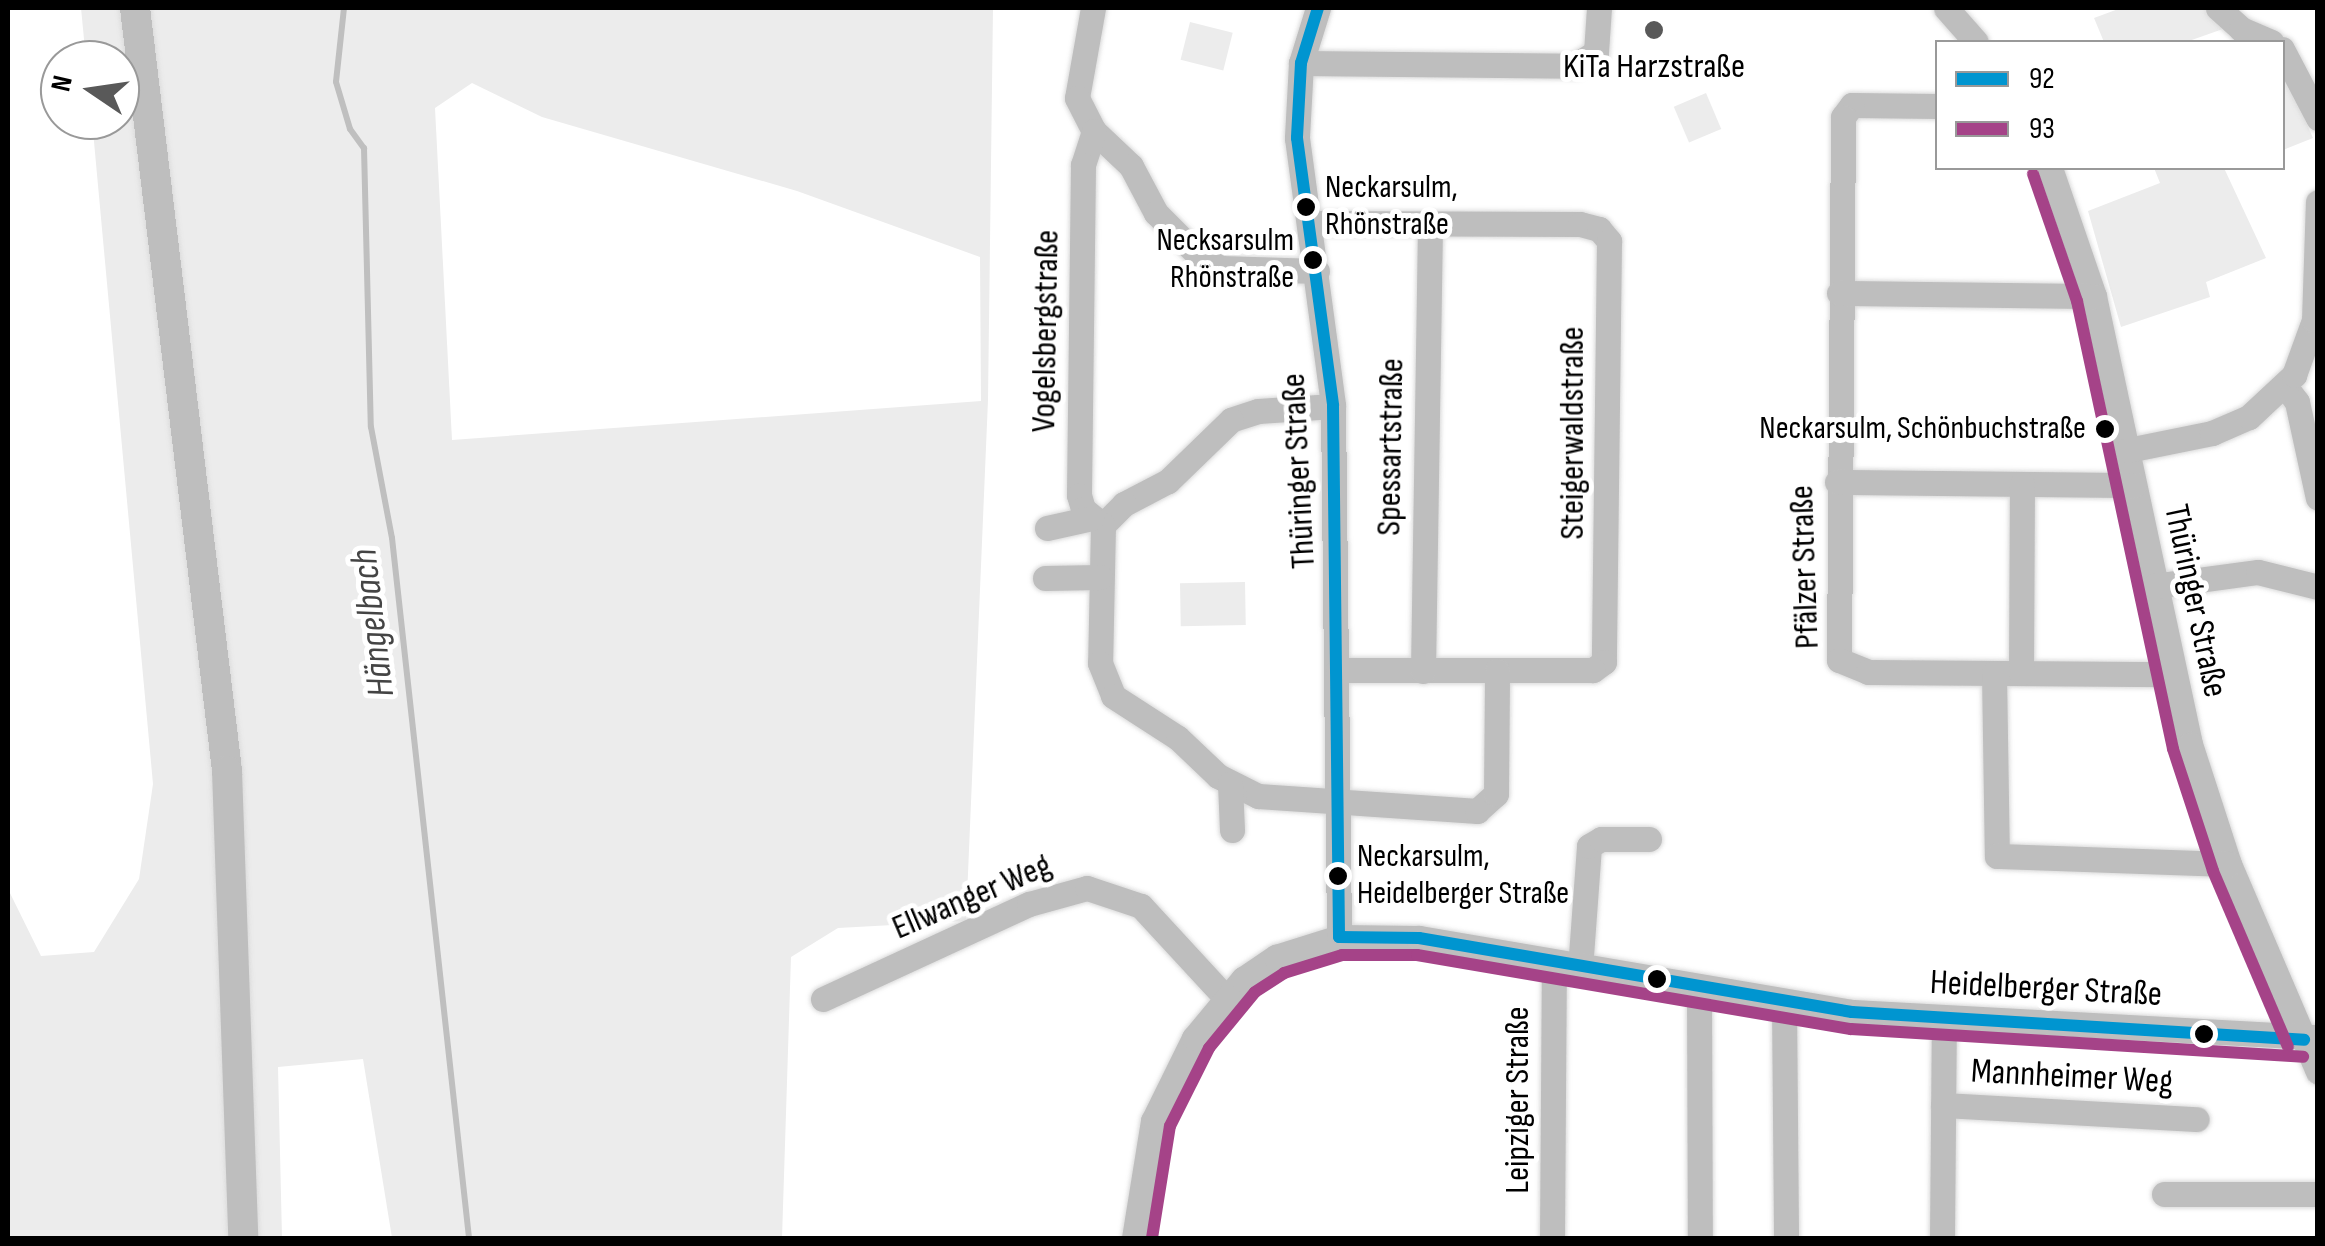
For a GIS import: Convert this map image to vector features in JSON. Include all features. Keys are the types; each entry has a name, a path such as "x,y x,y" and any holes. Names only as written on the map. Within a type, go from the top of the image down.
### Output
{"main road":[{"path":"135,8 227,771 243,1238"}],"street":[{"path":"1093,8 1077,98 1094,131 1131,166 1156,213 1201,258 1243,271 1317,271"},
{"name":"Thüringer Straße","path":"1318,8 1301,63 1297,138 1333,406 1338,670 1334,804 1340,937"},
{"path":"1301,63 1574,66 1596,52 1599,8"},
{"path":"1946,8 1974,40"},
{"path":"2218,8 2242,29 2267,40"},
{"path":"2285,55 2318,118"},
{"name":"Pfälzer Straße","path":"1935,106 1847,108 1840,140 1839,660 1854,671 2174,674"},
{"name":"Vogelsbergstraße","path":"1094,131 1083,165 1079,494 1098,521 1100,663 1112,696 1168,731 1230,784"},
{"name":"Thüringer Straße","path":"2051,170 2094,296 2174,674 2228,864 2310,1038 2318,1072"},
{"path":"2128,450 2212,433 2250,417 2285,386 2314,320 2318,202"},
{"name":"Steigerwaldstraße","path":"1309,223 1580,224 1599,229 1609,241 1607,656 1593,670 1338,670"},
{"name":"Spessartstraße","path":"1423,671 1430,224"},
{"path":"1839,293 2094,296"},
{"path":"2285,386 2297,402 2318,498"},
{"path":"1048,528 1098,521 1168,481 1231,420 1258,411 1333,406"},
{"path":"1837,482 2134,485"},
{"path":"2021,673 2022,484"},
{"path":"2154,586 2258,572 2318,587"},
{"path":"1045,578 1100,577"},
{"path":"1232,830 1230,784 1258,796 1334,804 1466,811 1490,804 1496,794 1497,672"},
{"path":"1994,672 1997,856 2228,864"},
{"path":"1580,968 1589,846 1601,839 1649,838"},
{"name":"Ellwanger Weg","path":"822,999 1029,904 1088,888 1141,906 1225,998"},
{"name":"Heidelberger Straße","path":"1134,1238 1152,1121 1176,1068 1225,998 1276,956 1340,937 1419,938 1784,1003 1944,1018 2310,1038"},
{"name":"Leipziger Straße","path":"1552,1238 1554,962"},
{"path":"1699,989 1700,1238"},
{"path":"1784,1003 1786,1238"},
{"name":"Mannheimer Weg","path":"1942,1238 1944,1018"},
{"name":"Mannheimer Weg","path":"1943,1105 2197,1118"},
{"path":"2164,1194 2318,1194"}],"shaded area":[{"path":"81,8 993,8 988,400 966,921 838,928 791,957 782,1238 392,1238 363,1059 278,1067 282,1238 8,1238 8,889 41,956 94,952 139,879 153,784 94,140 140,140 140,40 84,40","holes":["472,83 542,117 797,191 980,257 981,401 452,440 435,108"]},
{"path":"2121,8 2205,8 2223,29 2192,40 2103,40 2094,18"},
{"path":"1190,22 1233,33 1223,70 1181,60"},
{"path":"2285,73 2313,138 2285,149"},
{"path":"1706,93 1721,129 1689,143 1674,107"},
{"path":"2155,170 2225,170 2266,258 2206,282 2210,297 2121,327 2088,211 2160,183"},
{"path":"1245,582 1246,625 1181,626 1180,583"}],"waterway":[{"name":"Hängelbach","path":"344,8 336,82 350,129 364,148 371,427 392,538 469,1238"}],"transit line":[{"name":"92","path":"1318,8 1301,63 1297,138 1333,406 1339,937"},
{"name":"93","path":"2033,174 2077,301 2173,749 2213,871 2288,1047"},
{"name":"92","path":"1339,937 1419,938 1852,1012 2304,1040"},
{"name":"93","path":"1152,1238 1170,1126 1209,1048 1255,992 1284,973 1342,955 1417,955 1851,1029 2303,1057"}],"place":[{"name":"KiTa Harzstraße","path":"1654,30"},
{"name":"Neckarsulm, Rhönstraße","path":"1306,207"},
{"name":"Necksarsulm Rhönstraße","path":"1313,260"},
{"name":"Neckarsulm, Schönbuchstraße","path":"2105,429"},
{"name":"Neckarsulm, Heidelberger Straße","path":"1338,876"}]}
